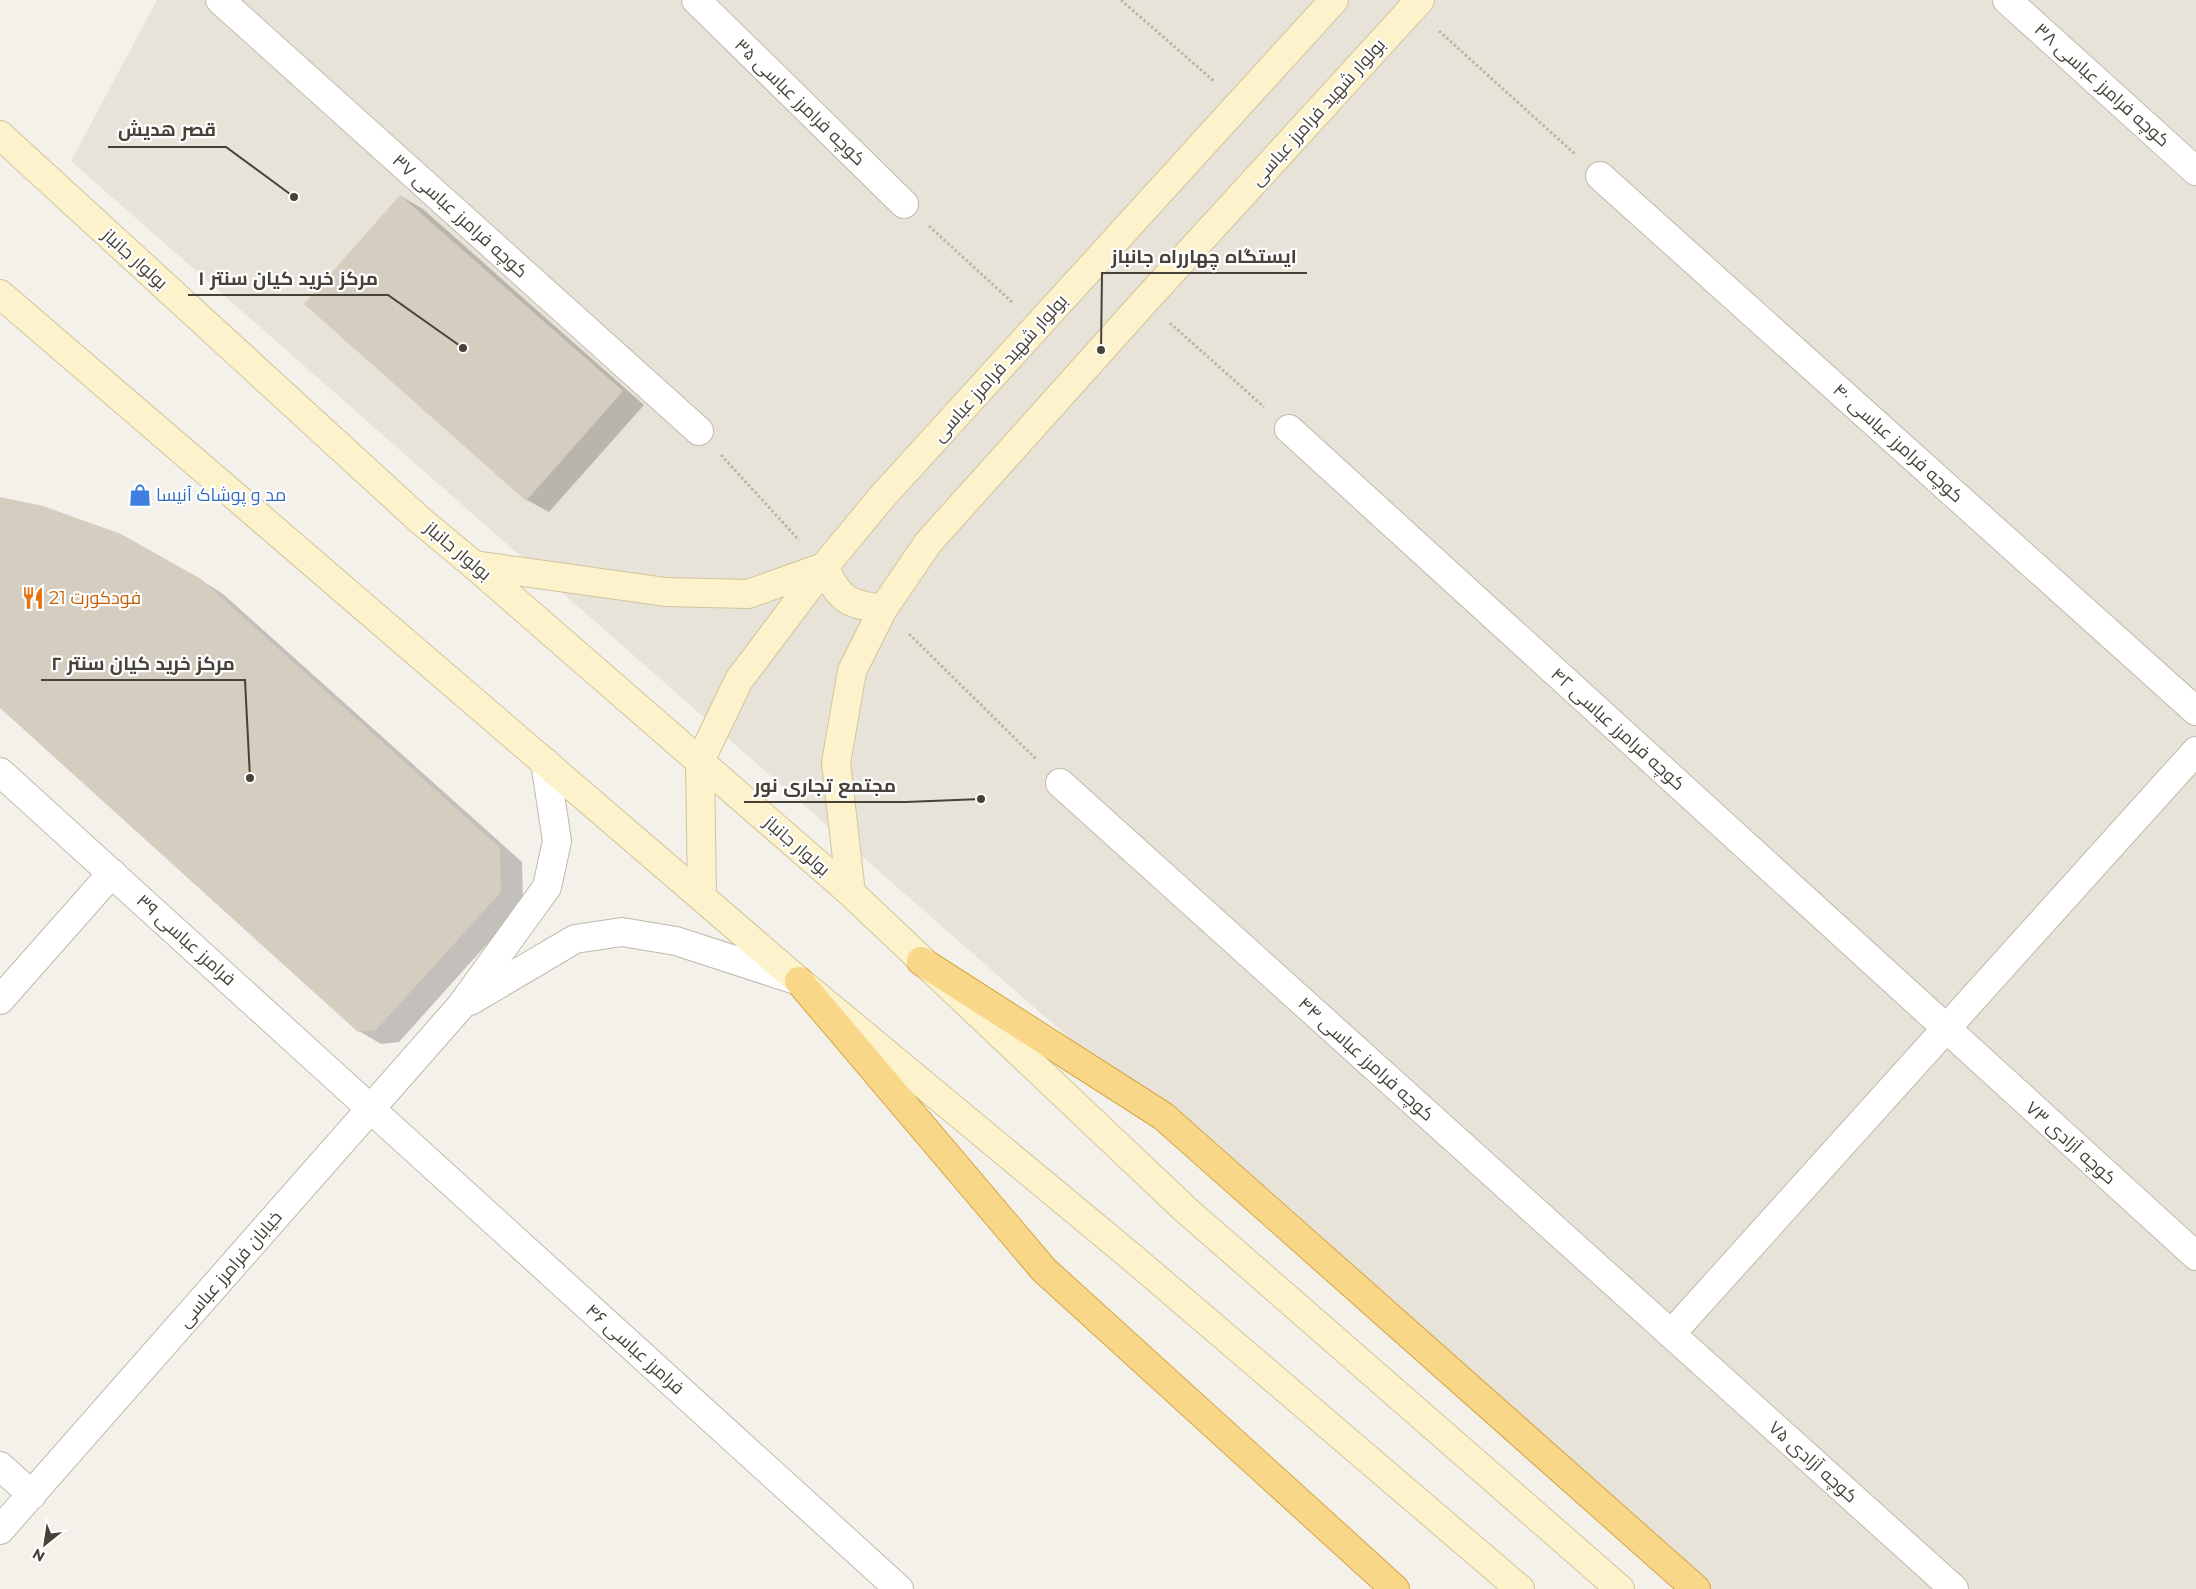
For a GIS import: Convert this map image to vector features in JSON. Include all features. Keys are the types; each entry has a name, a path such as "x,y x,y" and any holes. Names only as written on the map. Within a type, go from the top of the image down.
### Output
{"highway":[{"path":"921,961 1163,1116 1696,1589"},
{"path":"799,980 1044,1270 1395,1589"}],"main road":[{"name":"بولوار شهید فرامرز عباسی","path":"700,761 739,680 824,566 881,498 1334,0"},
{"name":"بولوار شهید فرامرز عباسی","path":"851,893 836,763 852,671 883,609 928,543 1145,301 1417,4"},
{"name":"بولوار جانباز","path":"0,135 414,514 474,564 851,893 1186,1210 1620,1589"},
{"path":"0,294 799,980 1134,1258 1520,1589"},
{"path":"474,564 666,592 748,594 824,566 833,585 844,599 862,606 883,609"},
{"path":"700,761 702,897"}],"street":[{"name":"کوچه فرامرز عباسی ۳۷","path":"220,0 699,431"},
{"name":"کوچه فرامرز عباسی ۳۵","path":"696,0 904,204"},
{"name":"کوچه فرامرز عباسی ۳۸","path":"2007,0 2196,171"},
{"name":"کوچه فرامرز عباسی ۴۰","path":"1600,176 2196,711"},
{"name":"کوچه فرامرز عباسی ۴۲","path":"1289,429 1946,1029"},
{"path":"1671,1334 2196,751"},
{"path":"460,1007 547,887 557,841 545,762"},
{"name":"فرامرز عباسی ۳۹","path":"0,772 371,1108"},
{"name":"کوچه فرامرز عباسی ۴۴","path":"1060,783 1671,1334"},
{"path":"0,1000 112,874"},
{"path":"460,1007 575,940 622,932 676,941 799,980"},
{"name":"خیابان فرامرز عباسی","path":"0,1530 460,1007"},
{"name":"کوچه آزادی ۷۳","path":"1946,1029 2196,1256"},
{"name":"فرامرز عباسی ۴۶","path":"371,1108 899,1589"},
{"name":"کوچه آزادی ۷۵","path":"1671,1334 1954,1589"},
{"path":"0,1466 32,1495"}],"path":[{"path":"1122,0 1240,104"},
{"path":"1417,4 1600,176"},
{"path":"904,204 1038,326"},
{"path":"1145,301 1289,429"},
{"path":"699,431 824,566"},
{"path":"883,609 1060,783"}],"shaded area":[{"path":"157,0 2196,0 2196,1589 1696,1589 71,161"}],"building":[{"path":"400,195 623,391 526,501 304,304"},
{"path":"0,497 43,506 121,534 201,579 500,848 501,892 376,1030 358,1032 0,708"}],"place":[{"name":"قصر هدیش","path":"294,197"},
{"name":"مرکز خرید کیان سنتر ۱","path":"463,348"},
{"name":"ایستگاه چهارراه جانباز","path":"1101,350"},
{"name":"مد و پوشاک آنیسا","path":"140,495"},
{"name":"فودکورت 21","path":"33,598"},
{"name":"مرکز خرید کیان سنتر ۲","path":"250,778"},
{"name":"مجتمع تجاری نور","path":"981,799"}]}
